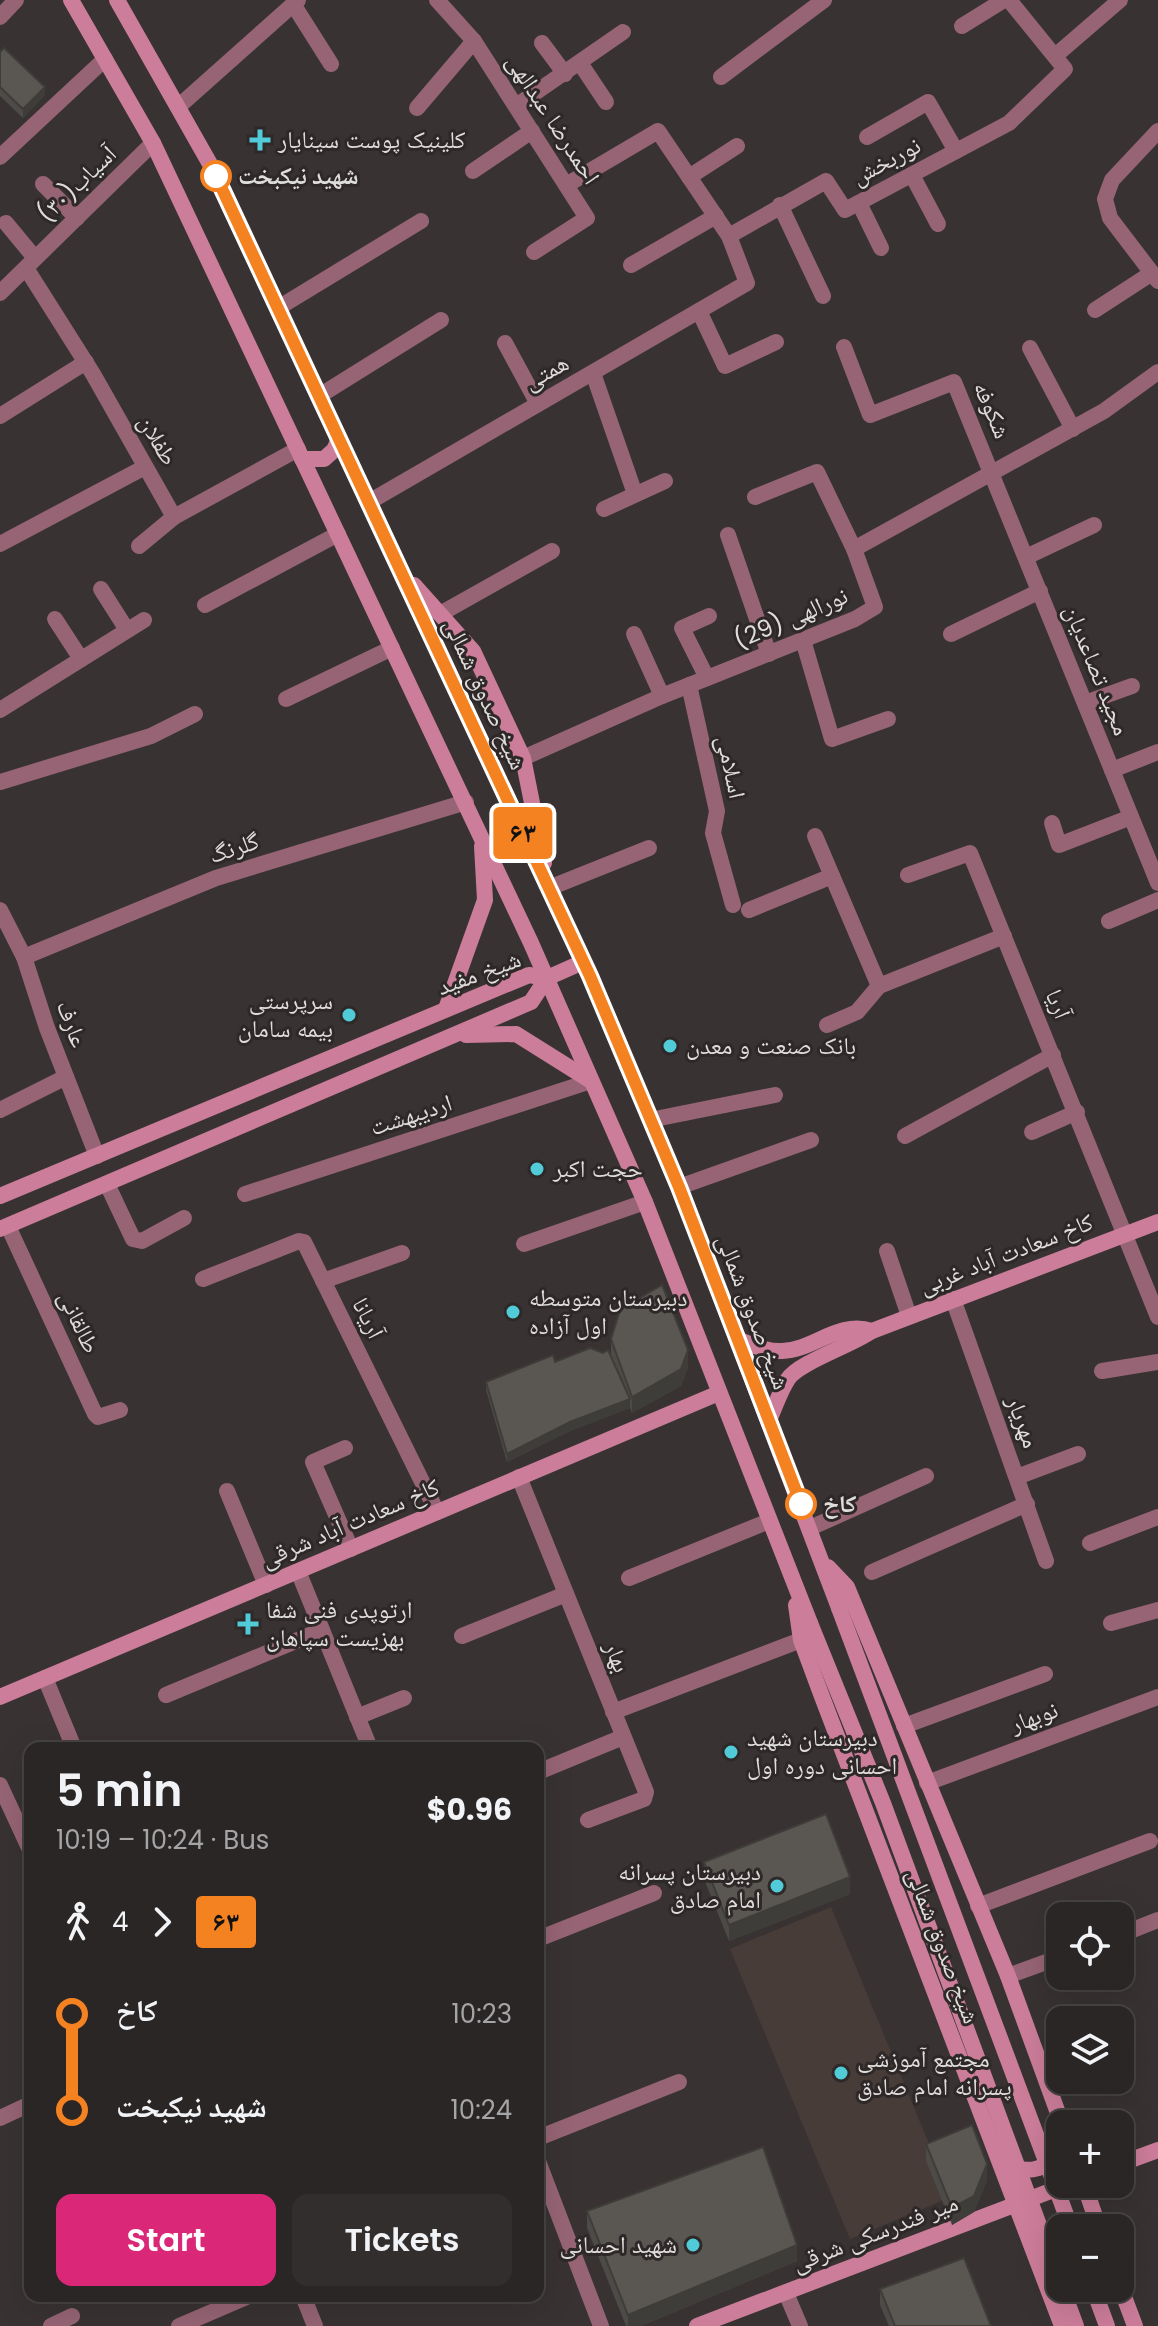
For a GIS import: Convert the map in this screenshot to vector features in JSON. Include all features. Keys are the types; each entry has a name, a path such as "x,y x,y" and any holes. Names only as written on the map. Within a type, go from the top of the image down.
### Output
{"main road":[{"name":"شیخ صدوق شمالی","path":"71,0 153,143 466,802 645,1202 792,1580 883,1803 1046,2244"},
{"name":"شیخ صدوق شمالی","path":"117,0 210,164 583,962 679,1187 739,1340 1066,2214"},
{"path":"300,454 324,459 334,450 339,439"},
{"path":"401,570 473,651 523,758 549,888"},
{"path":"446,1009 485,900 482,837"},
{"path":"547,978 583,962"},
{"name":"شیخ مفید","path":"0,1196 529,975 547,978 531,1002 460,1035 4,1228"},
{"path":"460,1035 516,1034 591,1081"},
{"name":"کاخ سعادت آباد غربی","path":"872,1331 1158,1222"},
{"path":"739,1340 761,1349 784,1351 856,1326 872,1331"},
{"path":"769,1420 787,1379 795,1370 872,1331"},
{"name":"کاخ سعادت آباد شرقی","path":"0,1697 719,1393"},
{"name":"شیخ صدوق شمالی","path":"822,1561 847,1587 1008,1976 1057,2110"},
{"name":"شیخ صدوق شمالی","path":"792,1580 801,1640 1062,2326"},
{"path":"1134,2159 1158,2150"},
{"path":"998,2157 1011,2167 1026,2171 1046,2165"},
{"name":"میر فندرسکی شرقی","path":"697,2326 1046,2193"},
{"path":"1035,2256 1046,2236"},
{"name":"شیخ صدوق شمالی","path":"1067,2302 1076,2326"},
{"path":"1098,2302 1107,2326"},
{"path":"1126,2302 1135,2326"}],"street":[{"path":"0,17 16,0"},
{"name":"احمدرضا عبدالهی","path":"437,0 474,41 587,218 534,252"},
{"path":"721,77 824,0"},
{"path":"962,26 1006,0 1060,62"},
{"name":"نوربخش","path":"729,236 826,181 845,210 1009,123 1060,62 1120,0"},
{"path":"178,107 296,2 331,64"},
{"path":"516,106 623,32"},
{"path":"417,108 474,41"},
{"path":"542,43 565,74"},
{"path":"0,157 105,59"},
{"path":"580,63 606,102"},
{"path":"867,137 928,102 956,151"},
{"path":"473,171 532,131"},
{"path":"568,184 658,131 729,236"},
{"path":"1095,310 1155,277 1110,218 1105,199 1112,180 1158,131"},
{"name":"آسیاب(۳۰)","path":"0,293 153,143"},
{"path":"689,177 737,146"},
{"path":"912,175 938,224"},
{"path":"43,184 77,218"},
{"path":"859,203 881,248"},
{"path":"780,205 823,296"},
{"path":"631,265 716,216"},
{"path":"278,308 421,221"},
{"name":"طفلان","path":"6,223 174,517"},
{"name":"همتی","path":"369,502 747,283 729,236"},
{"path":"699,311 725,366 776,342"},
{"path":"319,396 441,320"},
{"path":"505,343 538,404"},
{"name":"شکوفه","path":"844,347 870,415 954,382 993,474"},
{"path":"1030,348 1073,429"},
{"path":"0,416 86,362"},
{"name":"نورالهی (29)","path":"523,758 662,696 855,619 875,607 854,549 1073,429 1129,396 1158,372"},
{"path":"593,373 635,494"},
{"path":"139,546 174,517 300,454"},
{"path":"0,544 145,467"},
{"path":"755,497 817,472 854,549"},
{"name":"مجید تصاعدیان","path":"993,474 1158,883"},
{"path":"604,509 665,481"},
{"path":"1026,557 1094,525"},
{"path":"205,605 338,534"},
{"path":"728,535 769,654"},
{"path":"440,614 552,551"},
{"path":"101,589 127,630"},
{"path":"951,634 1040,591"},
{"path":"707,678 682,628 709,616"},
{"path":"55,619 81,659"},
{"path":"0,710 144,620"},
{"path":"634,634 662,696"},
{"path":"803,640 832,739 888,719"},
{"path":"286,699 392,648"},
{"name":"اسلامی","path":"689,685 717,811 713,833 741,907 832,876"},
{"path":"1085,703 1132,686"},
{"path":"0,782 151,736 195,714"},
{"path":"1112,770 1158,752"},
{"name":"گلرنگ","path":"24,957 216,878 466,802"},
{"path":"1052,823 1059,845 1131,817"},
{"path":"815,836 879,986"},
{"path":"549,888 649,848"},
{"name":"آریا","path":"908,875 970,853 1158,1317"},
{"path":"1109,921 1158,900"},
{"name":"عارف","path":"0,910 24,957 47,1028 97,1156"},
{"path":"827,1025 857,1012 879,986 1004,936"},
{"path":"905,1136 1053,1055"},
{"path":"0,1110 66,1077"},
{"name":"اردیبهشت","path":"245,1194 591,1081"},
{"path":"650,1120 775,1095"},
{"path":"1032,1132 1077,1112"},
{"path":"679,1187 811,1140"},
{"path":"107,1184 133,1239 137,1241 184,1218"},
{"path":"524,1244 645,1202"},
{"name":"طالقانی","path":"4,1228 95,1414 98,1417 120,1410"},
{"name":"آریانا","path":"203,1279 299,1241 307,1245 437,1512"},
{"path":"887,1251 909,1316"},
{"path":"323,1281 402,1253"},
{"name":"مهریار","path":"953,1299 1046,1561"},
{"path":"1102,1371 1158,1362"},
{"path":"345,1448 313,1462 351,1549"},
{"path":"1017,1477 1078,1454"},
{"path":"810,1528 926,1476"},
{"name":"بهار","path":"519,1477 646,1795 644,1799 588,1820"},
{"path":"227,1491 266,1585"},
{"path":"872,1572 1027,1504"},
{"path":"1090,1543 1158,1517"},
{"path":"629,1578 769,1521"},
{"path":"298,1571 367,1742"},
{"path":"462,1636 566,1594"},
{"path":"1111,1623 1158,1610"},
{"path":"166,1695 322,1630"},
{"path":"613,1712 801,1640"},
{"path":"904,1726 1045,1674"},
{"path":"45,1678 72,1742"},
{"name":"نوبهار","path":"927,1783 1158,1697"},
{"path":"357,1717 404,1698"},
{"path":"544,1770 623,1737"},
{"path":"0,1785 6,1816 24,1842"},
{"path":"978,1906 1150,1841"},
{"path":"544,1937 654,1893"},
{"path":"1134,1929 1158,1920"},
{"path":"1008,1976 1046,1962"},
{"path":"544,2136 679,2082"},
{"path":"0,2118 24,2107"},
{"path":"544,2191 601,2326"},
{"path":"786,2293 800,2326"},
{"path":"179,2326 235,2302"},
{"path":"305,2302 315,2326"},
{"path":"51,2326 72,2316"}],"shaded area":[{"name":"مجتمع آموزشی پسرانه امام صادق","path":"831,1907 951,2197 850,2239 730,1949"}],"building":[{"path":"4,48 45,87 23,109 0,87 0,52"},
{"path":"662,1285 688,1350 681,1369 632,1397 611,1339 620,1310"},
{"path":"590,1348 603,1353 608,1350 630,1399 570,1422 507,1454 486,1382 553,1355 555,1362"},
{"name":"دبیرستان پسرانه امام صادق","path":"826,1814 850,1877 729,1925 704,1862"},
{"path":"972,2125 987,2164 974,2196 952,2208 926,2144"},
{"name":"شهید احسانی","path":"763,2147 797,2245 628,2315 587,2211"},
{"path":"964,2258 991,2326 895,2326 880,2289"}],"bus line":[{"name":"۶۳","path":"216,176 590,976 679,1187 801,1504"}],"place":[{"name":"کلینیک پوست سینایار","path":"260,140"},
{"name":"شهید نیکبخت","path":"216,176"},
{"name":"سرپرستی بیمه سامان","path":"349,1015"},
{"name":"بانک صنعت و معدن","path":"670,1046"},
{"name":"حجت اکبر","path":"537,1169"},
{"name":"دبیرستان متوسطه اول آزاده","path":"513,1312"},
{"name":"کاخ","path":"801,1504"},
{"name":"ارتوپدی فنی شفا بهزیست سپاهان","path":"248,1624"},
{"name":"دبیرستان شهید احسانى دوره اول","path":"731,1752"},
{"name":"دبیرستان پسرانه امام صادق","path":"777,1886"},
{"name":"مجتمع آموزشی پسرانه امام صادق","path":"841,2073"},
{"name":"شهید احسانی","path":"693,2245"}]}
